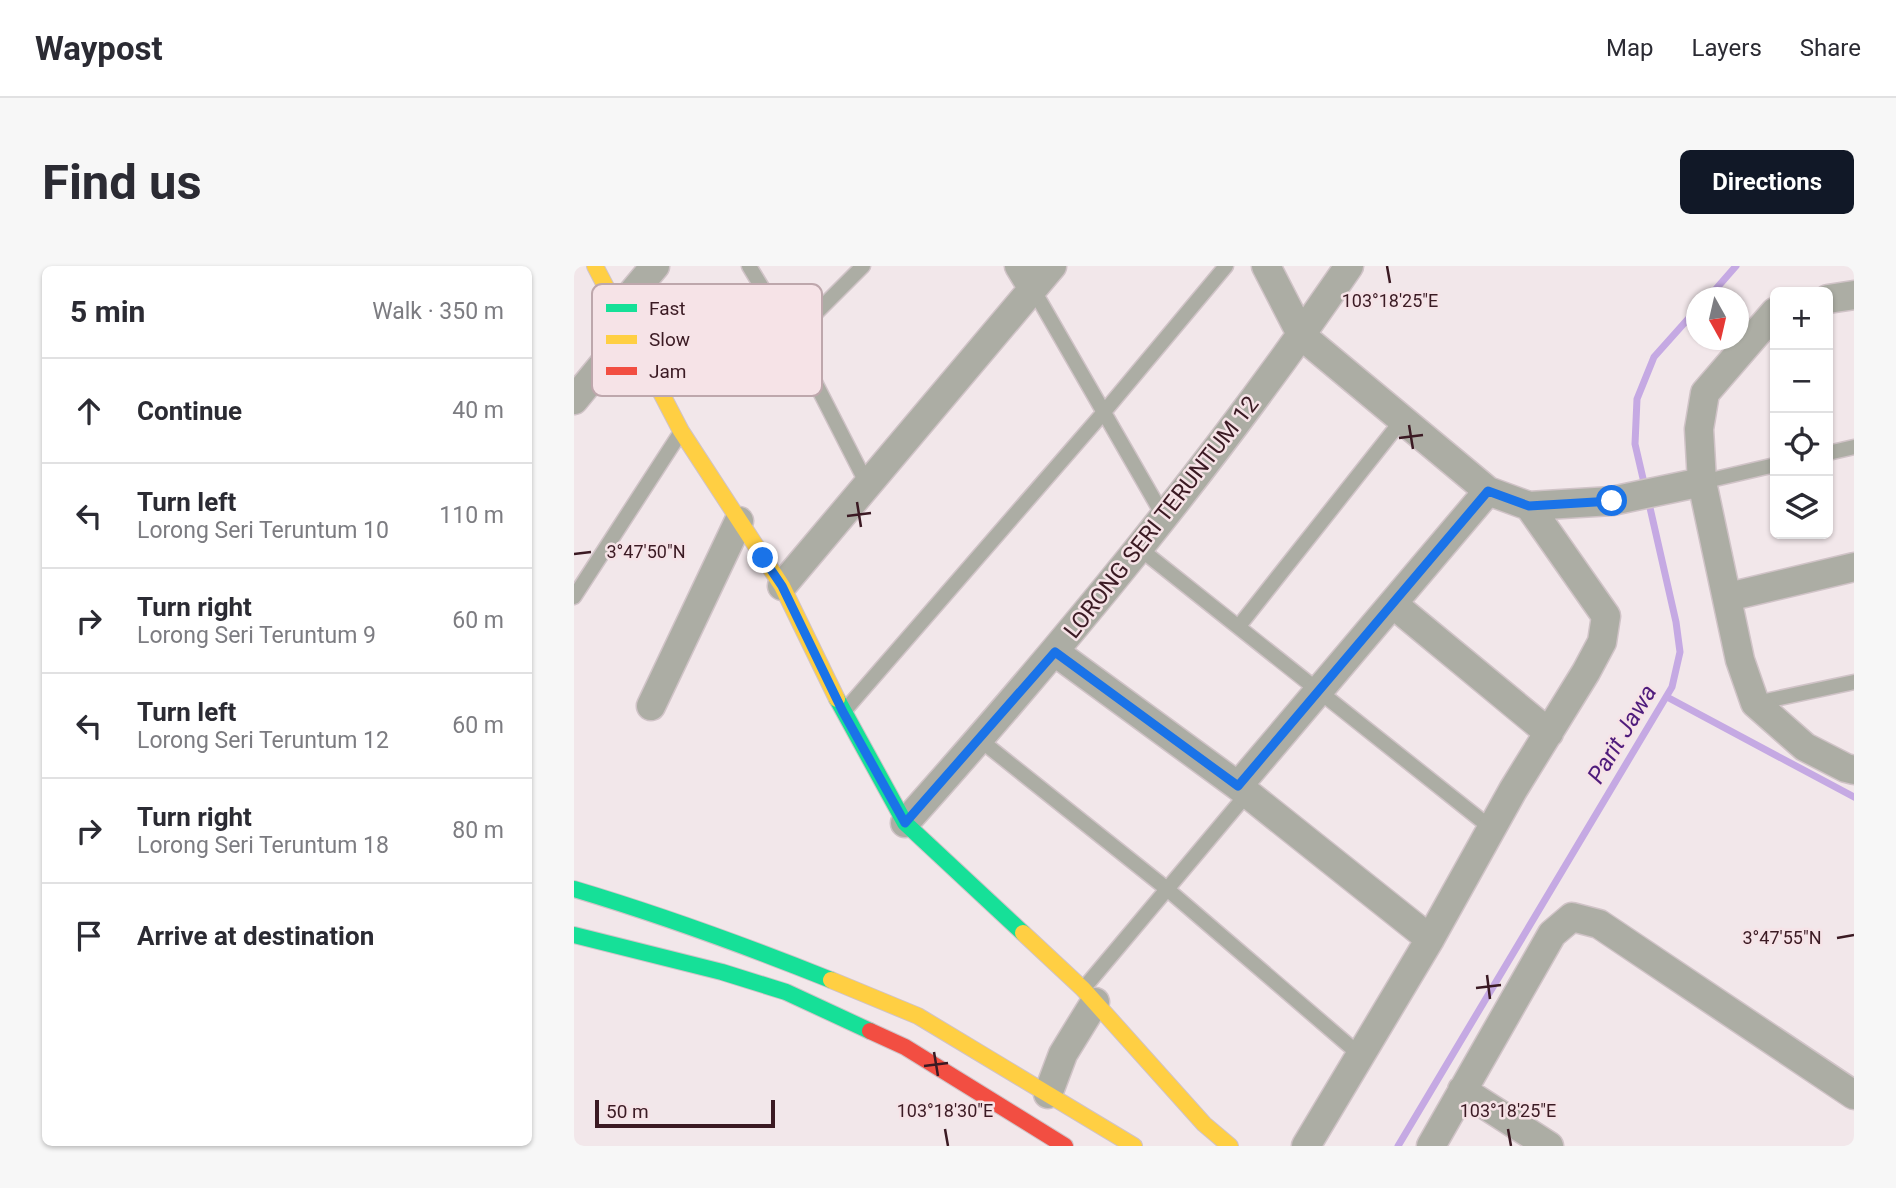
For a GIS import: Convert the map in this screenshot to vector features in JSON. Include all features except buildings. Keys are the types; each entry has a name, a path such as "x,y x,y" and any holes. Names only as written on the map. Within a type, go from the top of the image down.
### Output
{"main road":[{"path":"595,266 604,284"},
{"path":"663,396 681,431 782,586 843,712 905,823 1089,996 1204,1124 1230,1146"},
{"path":"574,889 635,907 759,951 918,1016 1134,1146"},
{"path":"574,935 723,972 786,992 905,1047 1065,1146"}],"street":[{"path":"645,284 655,266"},
{"path":"782,586 867,484 1026,278 1052,266"},
{"path":"1266,266 1302,336 1488,491 1529,506 1612,501 1702,482"},
{"name":"LORONG SERI TERUNTUM 12","path":"905,823 1055,652 1164,517 1302,336 1349,266"},
{"path":"1833,298 1854,295"},
{"path":"1770,318 1705,393 1699,429 1702,482 1740,660 1755,703 1805,747 1854,770"},
{"path":"574,400 592,372"},
{"path":"1242,790 1488,491"},
{"path":"1307,1146 1602,642 1606,616 1529,506"},
{"path":"652,706 739,521"},
{"path":"1728,597 1854,567"},
{"path":"1393,604 1549,733"},
{"path":"1055,652 1242,790 1430,939"},
{"path":"1432,1146 1552,934 1572,917 1599,924 1854,1095"},
{"path":"1048,1094 1089,996"},
{"path":"1462,1090 1549,1146"}],"lane":[{"path":"749,266 760,284"},
{"path":"822,307 863,266"},
{"path":"843,712 1104,412 1226,266"},
{"path":"1026,278 1164,517"},
{"path":"822,396 867,484"},
{"path":"1239,626 1402,420"},
{"path":"574,597 681,431"},
{"path":"1833,452 1854,447"},
{"path":"1702,482 1770,466"},
{"path":"1139,548 1491,828"},
{"path":"1755,703 1854,682"},
{"path":"979,739 1167,889 1360,1055"},
{"path":"1089,996 1242,790"}],"waterway":[{"name":"Parit Jawa","path":"1718,287 1736,266"},
{"name":"Parit Jawa","path":"1645,487 1635,444 1637,399 1654,357 1686,321"},
{"name":"Parit Jawa","path":"1398,1146 1672,687 1680,652 1676,622 1648,499"},
{"path":"1667,697 1854,797"}],"traffic: fast":[{"path":"837,699 905,823 1023,933"},
{"path":"574,889 639,909 831,980"},
{"path":"574,935 722,972 786,992 870,1031"}],"traffic: slow":[{"path":"595,266 604,284"},
{"path":"663,396 681,431 782,586 837,699"},
{"path":"1023,933 1083,989 1204,1124 1230,1146"},
{"path":"831,980 918,1016 1134,1146"}],"traffic: jam":[{"path":"870,1031 905,1047 1065,1146"}],"route":[{"path":"763,558 782,586 843,712 905,823 1055,652 1238,786 1488,491 1529,506 1612,501"}]}
